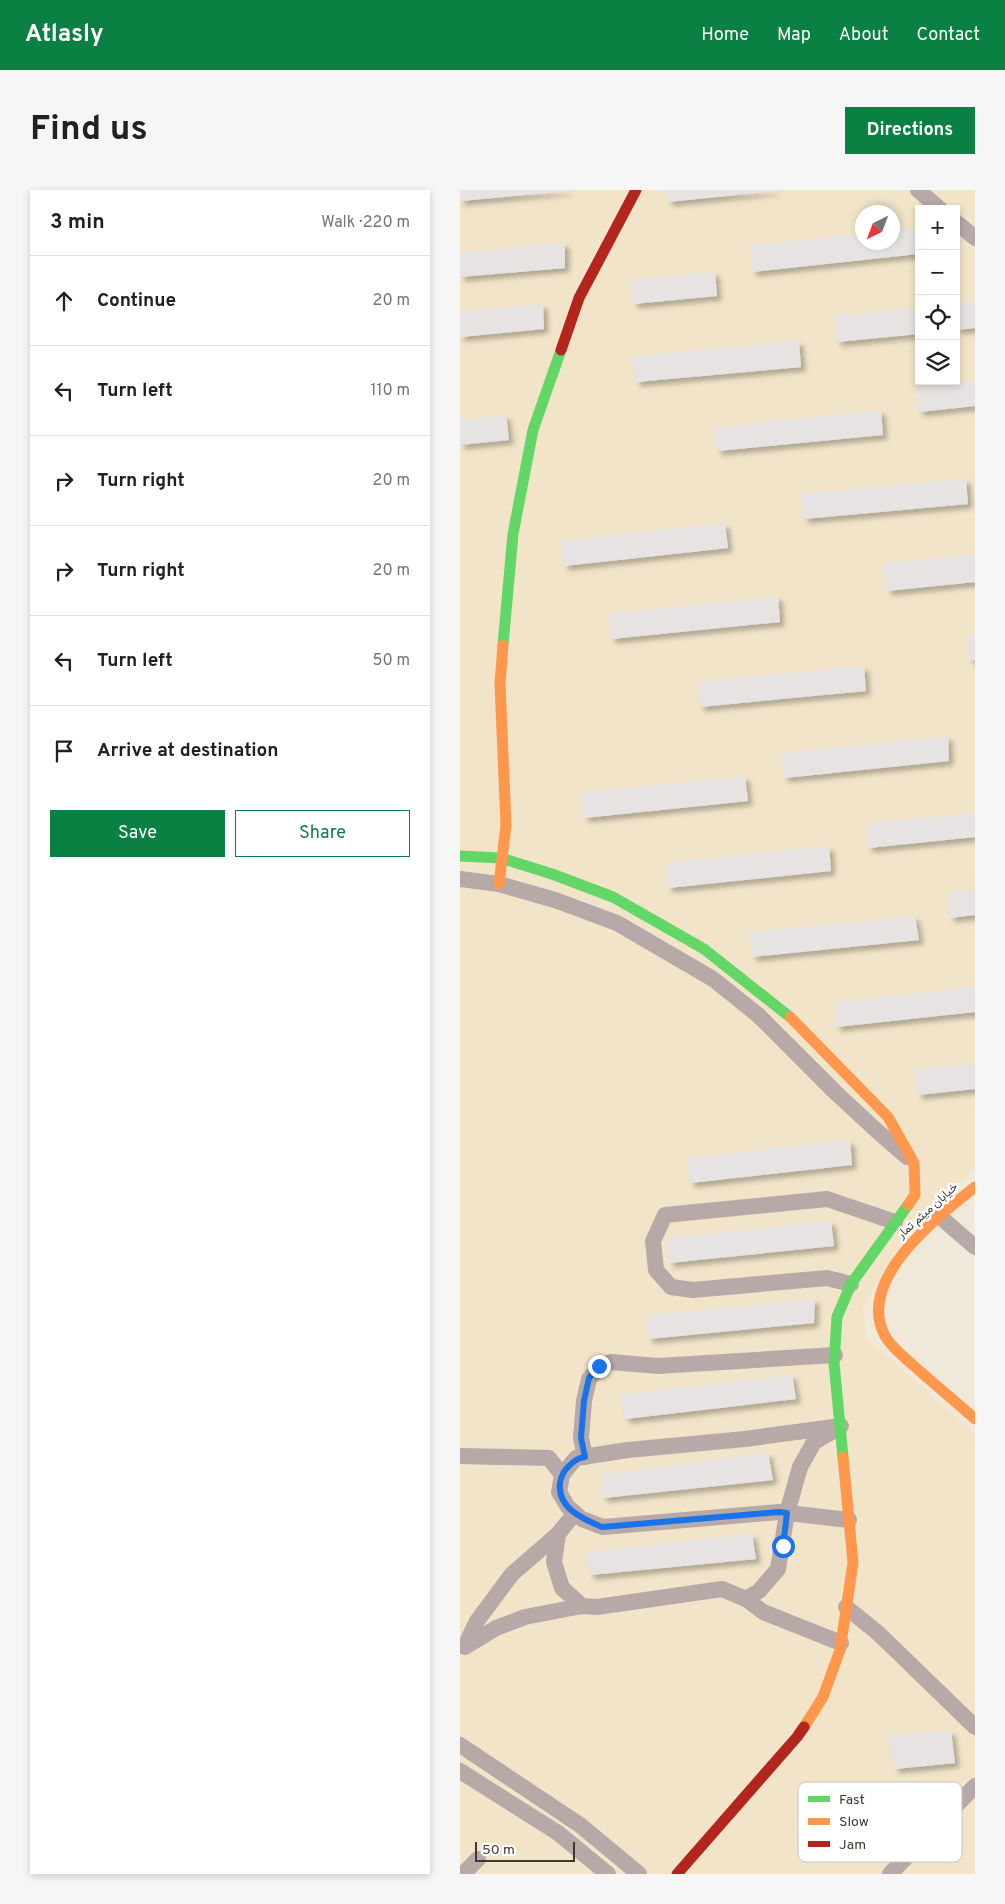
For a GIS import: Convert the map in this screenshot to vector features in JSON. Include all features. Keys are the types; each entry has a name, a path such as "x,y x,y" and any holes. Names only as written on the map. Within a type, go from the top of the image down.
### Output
{"street":[{"path":"499,884 506,825 500,684 513,534 533,430 579,298 636,190"},
{"path":"918,190 935,205"},
{"path":"960,225 975,238"},
{"path":"460,856 501,858 552,874 613,897 704,949 797,1022 888,1117 914,1163 915,1195 851,1284 838,1317 835,1355 853,1563 840,1650 823,1697 798,1737 678,1874"},
{"path":"460,879 499,884 555,900 617,924 713,979 758,1015 876,1130 914,1163"},
{"name":"خیابان میثم تمار","path":"975,1187 939,1216 901,1254 890,1272 881,1294 877,1313 884,1335 900,1353 975,1418"},
{"path":"851,1284 827,1278 693,1290 671,1287 656,1270 653,1241 665,1215 827,1200 895,1222"},
{"path":"939,1216 975,1247"},
{"path":"585,1457 581,1438 584,1401 589,1378 599,1366 611,1362 658,1366 835,1355"},
{"path":"842,1426 628,1450 576,1458 562,1474 559,1492 568,1507 582,1519 602,1527 779,1512 849,1520"},
{"path":"746,1599 759,1591 778,1569 787,1513 800,1467 814,1442 842,1426"},
{"path":"460,1456 549,1458 562,1474"},
{"path":"463,1649 477,1621 512,1574 558,1534 575,1513"},
{"path":"558,1534 554,1562 562,1588 582,1606"},
{"path":"463,1649 496,1628 525,1617 582,1606 597,1607 722,1589 746,1599 763,1612 841,1643"},
{"path":"846,1607 878,1633 975,1727"},
{"path":"460,1745 580,1824 639,1874"},
{"path":"460,1771 558,1833 608,1874"},
{"path":"962,1799 975,1786"},
{"path":"463,1874 478,1859"},
{"path":"890,1874 902,1862"}],"shaded area":[{"path":"460,190 975,190 975,1168 908,1231 863,1307 866,1338 975,1434 975,1874 460,1874"}],"building":[{"path":"460,190 568,190 568,191 460,201"},
{"path":"666,190 775,190 775,191 668,202"},
{"path":"915,228 915,254 752,272 750,245 855,235 855,250 900,250 900,229"},
{"path":"565,243 565,268 460,277 460,252"},
{"path":"715,272 717,296 633,304 630,280"},
{"path":"975,302 975,328 960,330 960,304"},
{"path":"543,304 544,329 460,337 460,312"},
{"path":"915,308 915,334 837,342 834,316"},
{"path":"799,341 801,367 636,382 631,356"},
{"path":"975,381 975,406 919,412 916,388 960,385 960,383"},
{"path":"881,410 883,435 717,451 715,427"},
{"path":"506,415 509,440 460,445 460,420"},
{"path":"966,479 968,504 804,519 801,494"},
{"path":"725,523 728,548 564,566 561,541"},
{"path":"975,554 975,582 887,591 883,564"},
{"path":"778,596 780,622 611,639 610,614"},
{"path":"975,635 975,660 969,660 967,636"},
{"path":"864,666 866,691 700,707 697,682"},
{"path":"948,736 949,761 784,778 781,753"},
{"path":"745,776 748,801 584,818 581,793"},
{"path":"975,813 975,837 868,848 867,823"},
{"path":"829,846 831,871 668,888 665,863"},
{"path":"975,889 975,915 950,918 947,892"},
{"path":"915,916 919,940 752,957 749,932"},
{"path":"975,987 975,1012 836,1027 834,1002"},
{"path":"975,1063 975,1089 918,1095 914,1069"},
{"path":"850,1140 852,1165 690,1183 686,1158"},
{"path":"831,1221 834,1246 669,1263 667,1238"},
{"path":"815,1299 814,1323 648,1339 648,1315"},
{"path":"792,1375 796,1399 625,1419 620,1395"},
{"path":"768,1453 773,1480 603,1498 600,1475"},
{"path":"752,1534 756,1559 590,1575 586,1552"},
{"path":"951,1731 955,1763 895,1769 888,1736"}],"traffic: fast":[{"path":"503,645 513,534 533,430 561,350"},
{"path":"460,856 501,858 552,874 613,897 704,949 790,1017"},
{"path":"843,1457 834,1363 837,1317 851,1284 908,1205"}],"traffic: slow":[{"path":"499,884 506,825 500,684 503,645"},
{"path":"790,1017 888,1117 914,1163 915,1195 908,1205"},
{"path":"975,1187 941,1215 904,1252 890,1272 881,1293 879,1315 885,1336 895,1348 975,1419"},
{"path":"804,1727 823,1697 840,1650 853,1563 843,1457"}],"traffic: jam":[{"path":"561,350 579,298 636,190"},
{"path":"677,1874 804,1727"}],"route":[{"path":"599,1366 589,1378 584,1401 581,1438 585,1457 576,1458 562,1474 559,1492 568,1507 582,1519 602,1527 779,1512 787,1513 783,1546"}]}
